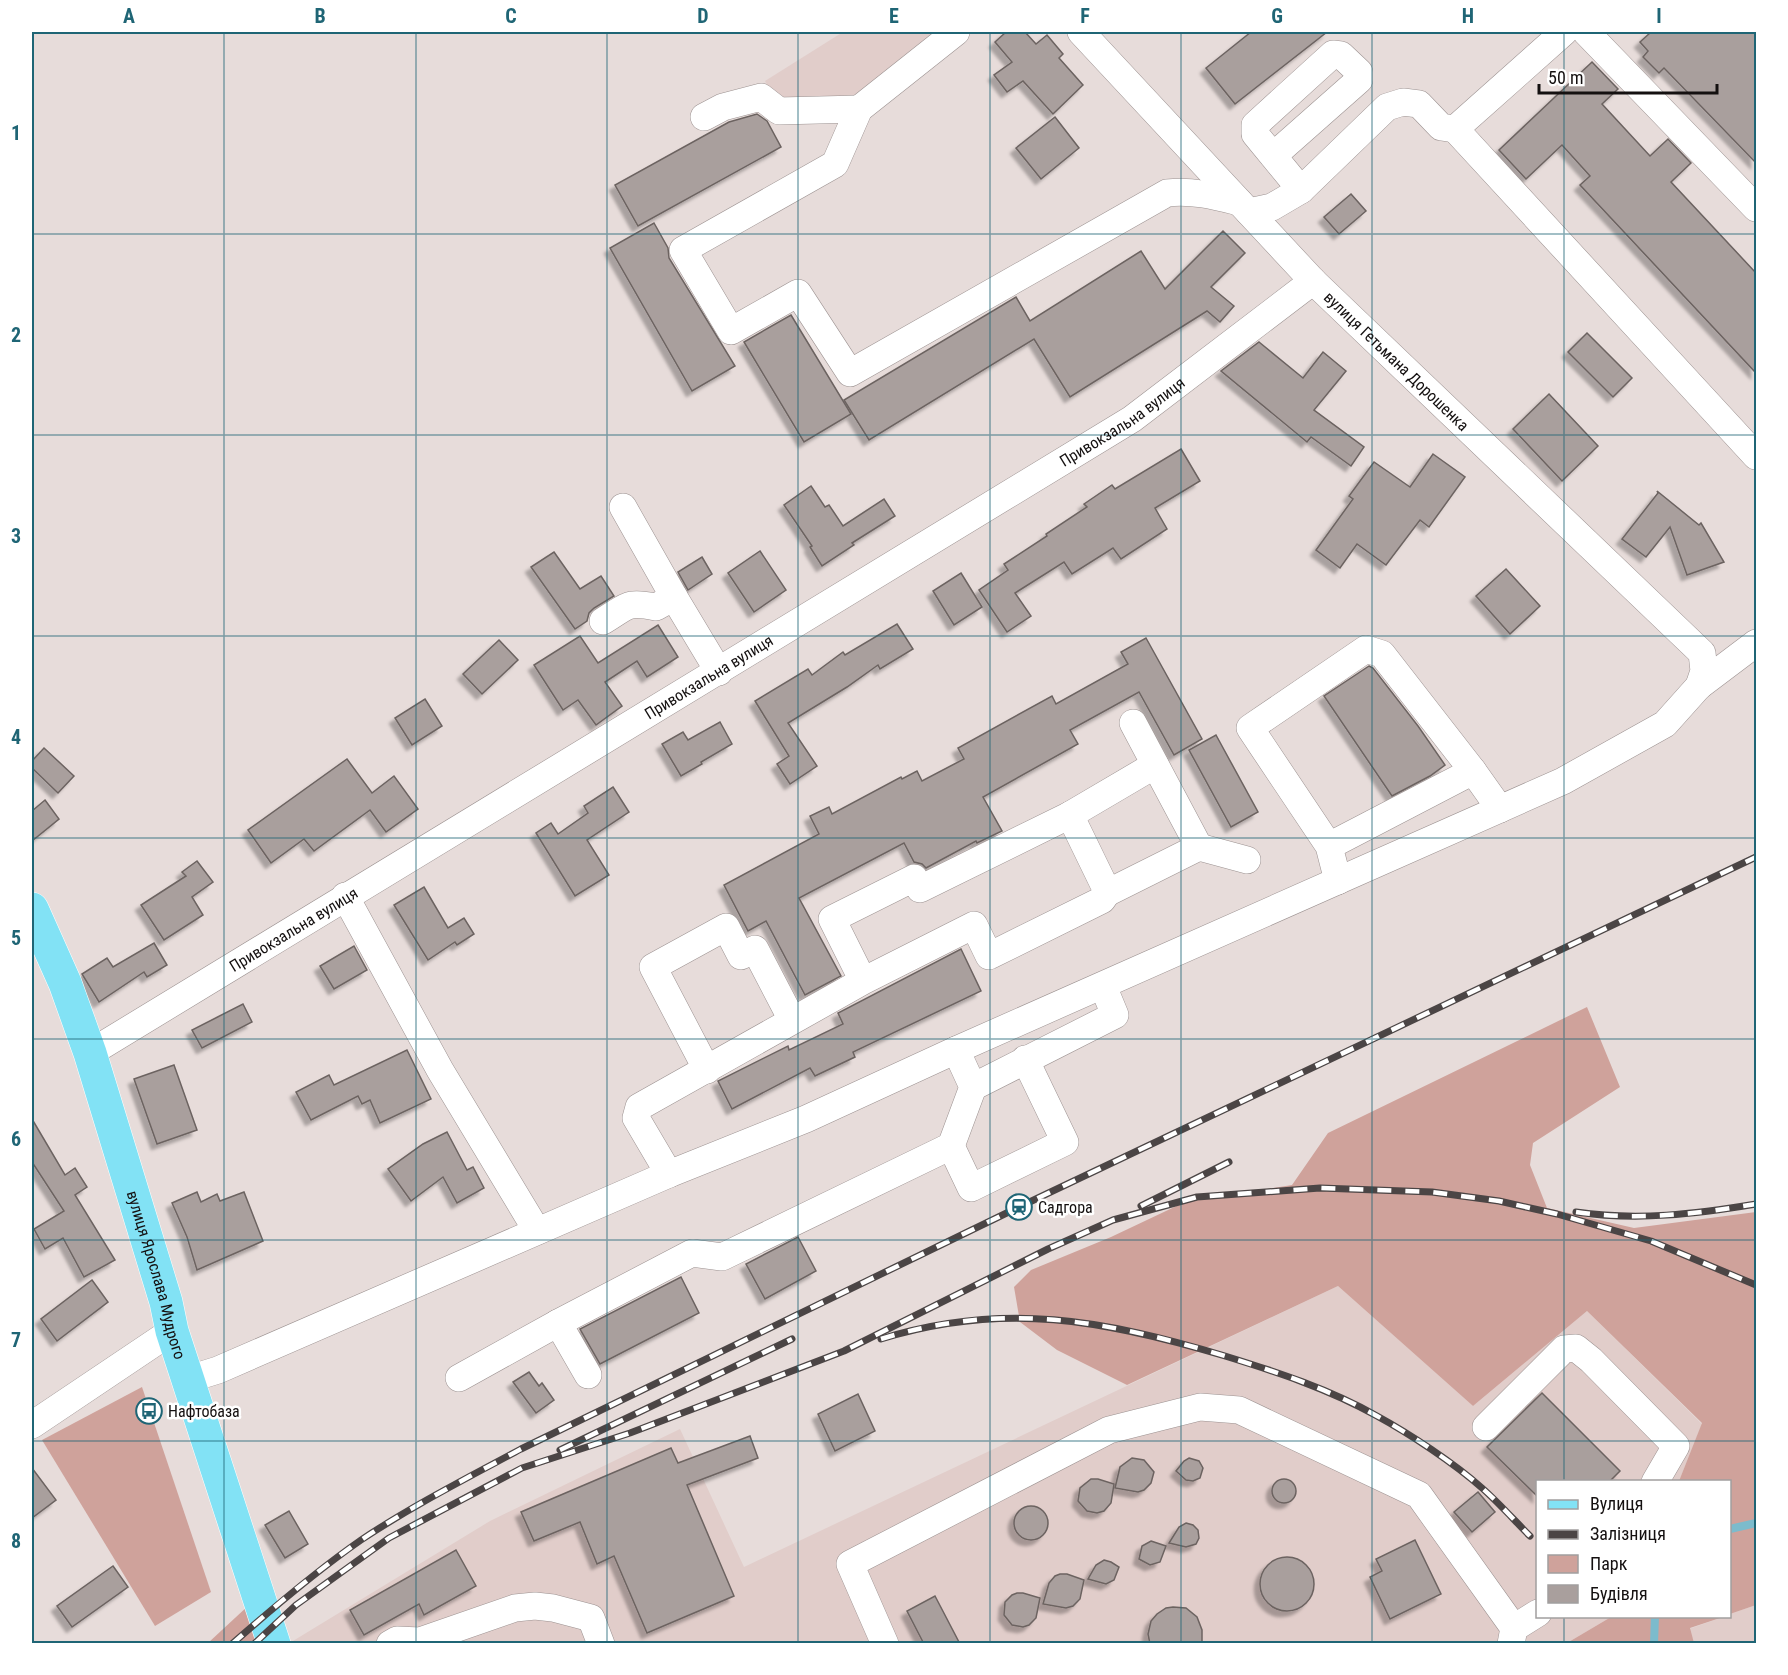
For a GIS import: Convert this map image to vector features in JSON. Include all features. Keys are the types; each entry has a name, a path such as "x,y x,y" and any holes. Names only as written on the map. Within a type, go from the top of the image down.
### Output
{"main road":[{"name":"вулиця Ярослава Мудрого","path":"32,909 65,983 90,1053 166,1302 172,1331 274,1644"}],"street":[{"path":"956,32 859,109 835,164 683,250 731,331 798,293 850,373 1167,193 1194,192 1244,207 1272,207 1301,190 1387,107 1402,102 1419,104 1441,128 1455,129 1756,456"},
{"name":"вулиця Гетьмана Дорошенка","path":"1081,32 1313,281 1702,653 1704,670 1699,686"},
{"path":"1455,129 1564,32"},
{"path":"1586,32 1754,201"},
{"path":"704,117 723,107 761,97 779,111 859,109"},
{"path":"1273,156 1301,190"},
{"name":"Привокзальна вулиця","path":"90,1053 1132,419 1313,281"},
{"path":"623,507 719,672"},
{"path":"603,621 631,603 643,603 656,607 674,597"},
{"path":"189,1378 218,1370 669,1174 806,1119 956,1050 1563,781 1665,724 1699,686 1756,643"},
{"path":"1338,881 1329,846 1251,728 1365,649 1382,654 1500,809"},
{"path":"1133,723 1199,847"},
{"path":"863,981 832,919 914,878 920,889 1070,814 1155,765"},
{"path":"1329,846 1473,771"},
{"path":"1070,814 1107,893"},
{"path":"669,1174 636,1118 639,1107 863,981 974,926 989,956 1102,900 1107,893 1199,847 1247,860"},
{"path":"345,896 440,1070 537,1231"},
{"path":"707,1070 652,967 726,927 741,956 755,949 792,1020"},
{"path":"459,1378 692,1253 722,1257 951,1146 973,1087 1024,1059 1115,1015 1102,986"},
{"path":"956,1050 973,1087"},
{"path":"951,1146 971,1188 1065,1142 1024,1059"},
{"path":"558,1323 588,1375"},
{"path":"32,1425 172,1331"},
{"path":"1486,1427 1564,1349 1576,1348 1591,1360 1676,1446 1656,1480"},
{"path":"885,1644 850,1564 1109,1430 1200,1407 1239,1410 1419,1495 1512,1636 1536,1615"},
{"path":"390,1644 397,1640 420,1641 515,1608 535,1606 554,1608 591,1618 601,1644"}],"shaded area":[{"path":"843,32 937,32 856,95 777,103 765,81"},
{"path":"1338,1286 1473,1406 1587,1311 1702,1424 1679,1480 1536,1480 1536,1618 1609,1618 1567,1643 288,1644 490,1521 680,1429 744,1567"},
{"path":"1756,1605 1756,1643 1694,1643 1689,1629 1720,1618 1731,1618 1731,1614"}],"green space":[{"path":"1587,1007 1620,1087 1533,1143 1530,1165 1547,1208 1634,1228 1756,1212 1756,1605 1731,1614 1731,1480 1679,1480 1702,1423 1587,1311 1473,1406 1338,1286 1127,1385 1057,1350 1020,1322 1014,1287 1031,1270 1111,1237 1185,1202 1292,1185 1328,1133"},
{"path":"142,1387 211,1592 155,1626 42,1440"},
{"path":"264,1591 278,1643 208,1643"},
{"path":"1609,1618 1720,1618 1690,1628 1694,1643 1567,1643"}],"building":[{"path":"1006,32 1025,32 1036,44 1047,35 1063,54 1059,58 1083,85 1053,114 1023,81 1007,92 994,75 1012,62 995,42"},
{"path":"1251,32 1327,32 1235,104 1206,68"},
{"path":"1651,32 1756,32 1756,163 1664,68 1659,73 1643,57 1648,51 1640,42"},
{"path":"1592,62 1618,89 1602,104 1650,156 1668,139 1691,163 1671,182 1756,273 1756,373 1580,185 1590,176 1562,145 1526,179 1499,150"},
{"path":"757,114 767,121 781,147 638,226 615,185 729,122"},
{"path":"1055,117 1079,148 1041,179 1016,148"},
{"path":"1351,194 1366,211 1339,234 1324,217"},
{"path":"654,223 668,248 669,258 735,366 692,391 610,248"},
{"path":"1223,231 1245,253 1211,287 1234,306 1220,322 1207,311 1070,397 1034,339 869,440 844,400 1016,297 1030,321 1141,251 1165,289"},
{"path":"791,315 851,414 804,442 744,342"},
{"path":"1587,333 1632,378 1613,397 1568,352"},
{"path":"1259,342 1303,378 1323,352 1346,371 1314,410 1364,447 1351,466 1311,437 1307,442 1221,371"},
{"path":"1549,394 1598,446 1562,481 1513,429"},
{"path":"1181,449 1200,481 1155,508 1167,529 1121,559 1113,548 1072,574 1064,562 1015,593 1031,616 1007,632 979,590 1008,570 1004,564 1087,507 1084,504 1112,485 1115,489"},
{"path":"1433,454 1465,477 1429,527 1420,520 1386,565 1357,544 1340,568 1316,550 1353,499 1349,496 1374,462 1410,487"},
{"path":"811,486 825,507 829,505 843,526 884,499 895,516 852,543 854,545 822,566 810,547 812,546 784,505"},
{"path":"1657,491 1699,525 1701,523 1724,562 1687,575 1670,527 1646,557 1622,539 1658,493"},
{"path":"760,551 786,590 754,612 728,573"},
{"path":"554,552 580,589 601,576 614,596 594,608 589,613 587,621 575,629 531,567"},
{"path":"702,557 712,574 688,590 678,572"},
{"path":"1506,569 1540,606 1510,634 1476,596"},
{"path":"961,573 982,607 954,625 933,591"},
{"path":"897,624 913,649 880,669 878,665 788,723 817,766 790,784 777,764 789,756 755,701 808,669 812,675 843,652 845,655"},
{"path":"658,625 678,657 647,677 637,661 605,682 622,706 596,725 578,700 563,710 534,665 580,636 598,663"},
{"path":"1146,638 1202,739 1174,755 1139,692 1070,730 1078,744 983,797 1002,831 977,843 976,841 926,868 914,862 904,843 799,898 841,976 805,995 766,921 748,931 724,885 819,834 810,816 829,807 832,814 901,777 902,779 917,771 922,781 964,759 958,748 1052,696 1056,704 1128,664 1121,652"},
{"path":"499,640 518,660 482,694 463,674"},
{"path":"1369,666 1373,668 1418,726 1445,765 1430,776 1392,796 1324,696"},
{"path":"425,699 442,726 412,745 395,718"},
{"path":"720,722 732,744 681,776 662,744 683,732 688,740"},
{"path":"1216,735 1258,812 1231,827 1189,750"},
{"path":"44,748 74,776 58,793 32,768 32,761"},
{"path":"347,759 372,793 394,776 418,809 386,832 370,810 314,851 304,839 271,863 248,830"},
{"path":"613,787 629,812 587,840 609,875 575,896 536,833 551,823 558,834 588,813 584,806"},
{"path":"45,800 59,819 32,841 32,811"},
{"path":"197,861 213,882 192,897 203,915 164,940 141,905 186,876 182,872"},
{"path":"424,887 448,928 464,918 474,934 457,945 455,942 428,960 394,905"},
{"path":"154,943 167,965 147,977 144,972 99,1002 82,974 107,958 113,967"},
{"path":"354,946 367,970 334,989 320,966"},
{"path":"961,949 981,991 853,1052 855,1057 815,1076 810,1068 732,1109 718,1081 788,1046 789,1050 843,1024 838,1013"},
{"path":"243,1004 252,1022 202,1048 192,1030"},
{"path":"407,1050 431,1099 380,1123 370,1100 362,1104 358,1096 311,1120 296,1092 329,1075 334,1085"},
{"path":"174,1065 197,1130 157,1144 134,1079"},
{"path":"32,1119 65,1175 75,1168 87,1187 75,1195 115,1260 84,1277 63,1238 45,1249 34,1229 64,1211 32,1162"},
{"path":"447,1132 467,1170 473,1167 484,1188 457,1203 443,1177 411,1201 388,1169 423,1144"},
{"path":"197,1192 201,1202 217,1194 220,1201 244,1192 263,1241 197,1270 187,1237 172,1203"},
{"path":"798,1237 816,1271 765,1299 746,1264"},
{"path":"681,1277 699,1313 600,1364 580,1329"},
{"path":"92,1280 108,1302 57,1341 41,1319"},
{"path":"529,1372 539,1386 542,1383 554,1400 536,1413 513,1382"},
{"path":"1542,1393 1620,1471 1611,1480 1536,1480 1536,1495 1487,1447"},
{"path":"858,1394 875,1431 835,1451 818,1414"},
{"path":"750,1436 758,1458 687,1485 734,1596 647,1633 614,1556 597,1564 580,1522 534,1541 521,1512 671,1448 678,1463"},
{"path":"1132,1458 1144,1460 1154,1472 1151,1483 1138,1492 1115,1488 1120,1467"},
{"path":"1189,1458 1199,1461 1203,1468 1200,1478 1193,1481 1186,1480 1176,1471"},
{"path":"32,1468 56,1500 32,1518"},
{"path":"1091,1479 1114,1484 1111,1503 1104,1511 1097,1513 1087,1511 1078,1501 1080,1488"},
{"path":"1284,1479 1289,1480 1295,1486 1295,1496 1289,1502 1284,1503 1279,1502 1273,1496 1272,1491 1273,1486 1279,1480"},
{"path":"1478,1492 1495,1512 1472,1532 1454,1512"},
{"path":"1031,1506 1043,1511 1048,1523 1043,1535 1031,1540 1019,1535 1014,1523 1019,1511"},
{"path":"289,1511 308,1544 285,1558 265,1525"},
{"path":"1186,1523 1198,1530 1199,1538 1196,1544 1186,1547 1169,1543 1179,1527"},
{"path":"1415,1540 1441,1594 1390,1619 1370,1577 1382,1571 1376,1559"},
{"path":"1151,1541 1166,1546 1160,1562 1150,1565 1139,1559 1142,1546"},
{"path":"456,1550 476,1586 424,1615 419,1604 364,1635 350,1610"},
{"path":"1287,1557 1297,1559 1306,1565 1312,1574 1314,1584 1312,1594 1306,1603 1297,1609 1287,1611 1277,1609 1268,1603 1262,1594 1260,1584 1262,1574 1268,1565 1277,1559"},
{"path":"1104,1560 1119,1567 1114,1580 1106,1584 1088,1579 1096,1565"},
{"path":"113,1566 128,1587 72,1627 57,1606"},
{"path":"1060,1574 1084,1580 1080,1599 1073,1606 1066,1608 1043,1604 1049,1583"},
{"path":"1017,1593 1040,1598 1036,1618 1023,1627 1012,1625 1004,1615 1005,1602"},
{"path":"935,1596 960,1644 924,1644 907,1611"},
{"path":"1166,1608 1186,1608 1197,1617 1202,1630 1202,1644 1150,1644 1148,1634 1151,1621"}],"waterway":[{"path":"1731,1529 1756,1523"},
{"path":"1654,1644 1655,1618"}],"railway":[{"path":"232,1644 295,1590 361,1540 420,1504 521,1449 1019,1207 1756,857"},
{"path":"1141,1206 1229,1162"},
{"path":"254,1644 296,1605 389,1538 522,1468 630,1433 844,1351 1048,1249 1113,1220 1197,1197 1320,1188 1432,1192 1499,1201 1557,1214 1651,1241 1756,1285"},
{"path":"1576,1212 1644,1216 1711,1211 1756,1204"},
{"path":"881,1339 926,1327 969,1321 1012,1318 1054,1320 1138,1333 1225,1356 1322,1389 1390,1423 1471,1478 1530,1536"},
{"path":"560,1450 792,1339"}],"place":[{"name":"Садгора","path":"1019,1207"},
{"name":"Нафтобаза","path":"149,1411"}]}
